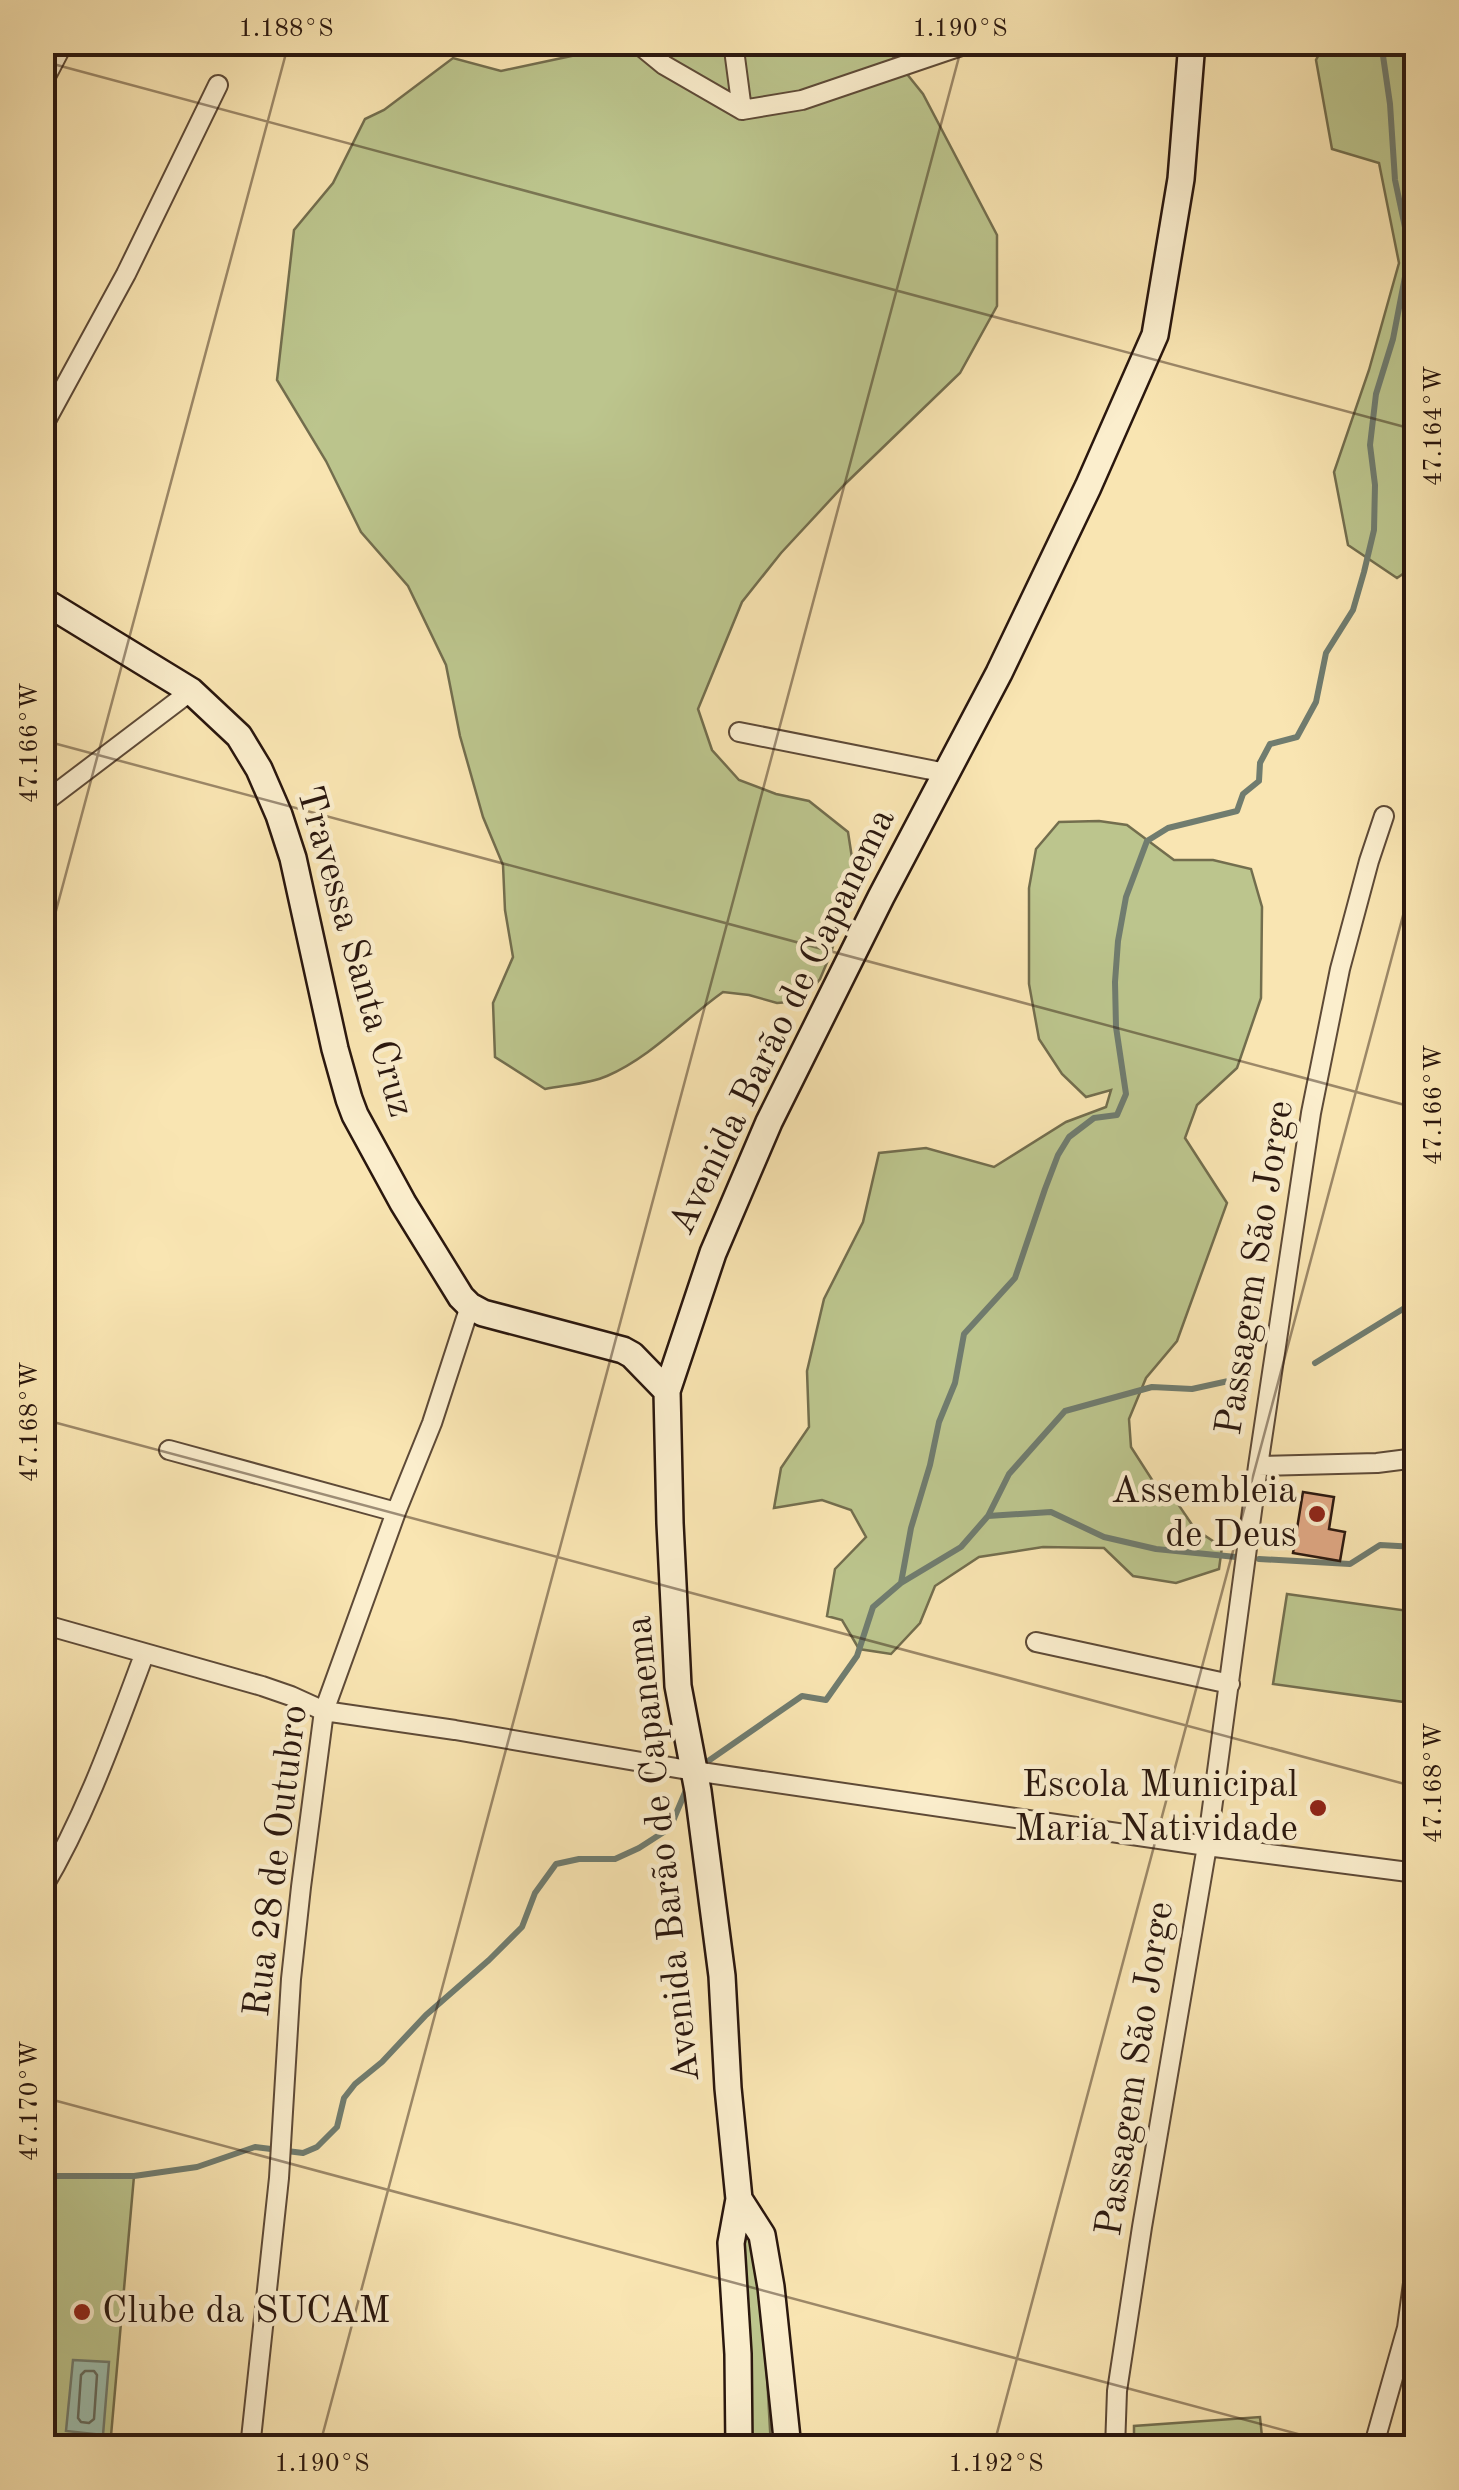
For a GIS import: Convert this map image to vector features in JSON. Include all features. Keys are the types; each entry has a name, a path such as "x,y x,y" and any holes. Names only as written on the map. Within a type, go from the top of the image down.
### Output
{"street":[{"path":"42,84 64,42"},
{"path":"636,42 664,66 742,110 802,100 973,42"},
{"path":"733,42 742,110"},
{"name":"Avenida Barão de Capanema","path":"739,2448 731,2244 739,2199 722,1976 694,1771 678,1686 667,1391 713,1253 769,1122 999,672 1088,487 1155,335 1181,180 1192,42"},
{"path":"42,428 126,274 218,85"},
{"name":"Travessa Santa Cruz","path":"42,600 192,691 239,736 264,778 293,858 335,1048 355,1115 403,1203 470,1306"},
{"path":"42,804 192,691"},
{"path":"739,732 946,773"},
{"name":"Passagem São Jorge","path":"1115,2448 1118,2391 1206,1846 1311,1113 1340,969 1384,816"},
{"path":"470,1306 494,1317 613,1346 632,1356 667,1391"},
{"name":"Rua 28 de Outubro","path":"250,2448 277,2198 293,1960 324,1711 432,1423 470,1306"},
{"path":"170,1450 396,1512"},
{"path":"1258,1466 1416,1458"},
{"path":"42,1624 262,1686 324,1711 694,1771 1416,1873"},
{"path":"1036,1642 1230,1684"},
{"path":"42,1889 83,1813 144,1654"},
{"name":"Avenida Barão de Capanema","path":"739,2199 762,2235 788,2448"},
{"path":"1373,2448 1412,2330 1416,2261"}],"green space":[{"path":"596,43 882,43 923,94 997,235 997,306 960,373 845,484 742,602 698,709 712,750 739,780 809,801 848,832 854,871 820,979 802,1001 777,1003 723,992 623,1068 593,1081 545,1089 495,1057 493,1003 513,957 503,865 483,817 460,736 446,665 408,586 361,532 326,461 277,380 294,230 333,183 365,119 384,110 453,58 501,71 576,55"},
{"path":"1325,43 1416,43 1416,565 1397,578 1348,545 1334,472 1369,370 1399,263 1379,163 1332,149 1316,60"},
{"path":"1059,822 1127,825 1174,860 1213,860 1251,869 1262,907 1261,998 1237,1068 1197,1105 1185,1138 1227,1203 1177,1341 1146,1378 1129,1419 1131,1447 1156,1486 1178,1504 1195,1529 1222,1547 1219,1569 1176,1583 1133,1576 1104,1548 1043,1547 979,1557 935,1586 920,1623 891,1654 859,1649 842,1620 827,1616 835,1569 866,1537 851,1510 822,1500 774,1508 781,1468 809,1427 807,1371 824,1299 863,1222 879,1153 926,1148 994,1167 1066,1122 1106,1107 1111,1090 1086,1097 1062,1074 1039,1039 1029,984 1029,888 1036,849"},
{"path":"1287,1594 1416,1612 1404,1702 1273,1684"},
{"name":"Clube da SUCAM","path":"43,2176 134,2176 110,2447 43,2448"},
{"path":"747,2237 752,2243 764,2323 771,2447 749,2447 743,2243"},
{"path":"1260,2417 1263,2447 1134,2447 1134,2426"}],"water":[{"path":"73,2360 109,2362 103,2435 66,2431"}],"building":[{"path":"1303,1492 1334,1497 1329,1529 1345,1532 1340,1561 1293,1553"}],"waterway":[{"path":"701,1766 802,1696 826,1700 857,1656 873,1607 901,1583 911,1528 939,1422 955,1383 964,1334 1015,1278 1058,1155 1069,1137 1094,1118 1117,1115 1126,1094 1116,1027 1118,941 1126,897 1147,841 1168,828 1237,811 1243,794 1259,781 1260,763 1270,744 1297,737 1316,702 1326,653 1353,610 1374,530 1375,485 1370,445 1376,394 1393,339 1410,251 1395,180 1381,42"},
{"path":"1315,1363 1416,1301"},
{"path":"988,1516 1009,1474 1065,1411 1152,1387 1192,1389 1233,1380"},
{"path":"901,1583 961,1547 988,1516 1051,1512 1104,1537 1156,1549 1236,1557"},
{"path":"1259,1559 1350,1564 1380,1545 1416,1547"},
{"path":"42,2176 134,2176 197,2167 255,2147 303,2153 317,2147 337,2127 344,2098 355,2084 522,1927 535,1893 556,1864 579,1859 615,1859 639,1848 670,1828 689,1783"}],"place":[{"name":"Assembleia de Deus","path":"1317,1514"},
{"name":"Escola Municipal Maria Natividade","path":"1318,1808"},
{"name":"Clube da SUCAM","path":"82,2312"}]}
